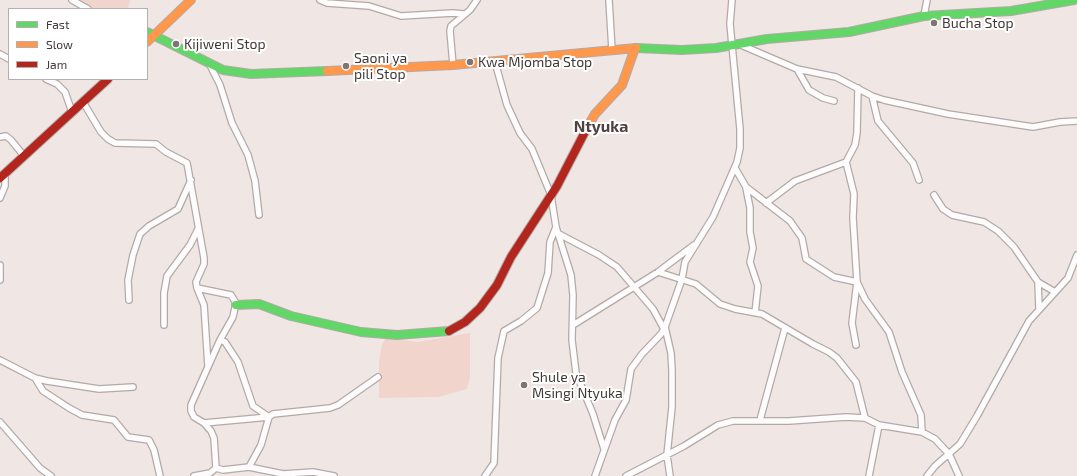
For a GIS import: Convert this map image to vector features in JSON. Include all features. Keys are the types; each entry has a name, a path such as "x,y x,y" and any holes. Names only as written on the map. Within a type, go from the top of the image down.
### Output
{"street":[{"path":"72,0 86,8"},
{"path":"191,0 150,34 210,65 231,72 251,74 453,65 635,48 682,50 732,46 767,40 849,32 924,16 1011,11 1074,0"},
{"path":"320,0 326,3 369,6 401,16 446,13 464,14"},
{"path":"453,65 450,30 451,26 475,5 477,0"},
{"path":"609,0 612,50"},
{"path":"595,476 604,449 626,400 632,369 642,354 664,328 682,279 684,262 699,242 713,218 735,168 739,155 740,129 730,24 732,0"},
{"path":"924,16 927,0"},
{"path":"742,44 797,69 836,77 872,96 948,114 1030,126 1060,122 1077,122"},
{"path":"236,305 259,304 291,316 361,332 397,335 451,331 474,315 492,293 511,257 551,195 594,114 622,84 635,48"},
{"path":"495,62 506,105 520,133 532,150 551,195 556,227 571,275 576,373 593,414 604,449"},
{"path":"210,65 220,85 232,123 248,155 255,181 260,214"},
{"path":"797,69 809,90 823,98 834,101"},
{"path":"48,80 57,84 65,92 72,112"},
{"path":"0,198 5,186 2,176 107,80"},
{"path":"766,203 795,181 846,162 855,145 857,133 858,88"},
{"path":"872,96 878,122 913,163 919,180"},
{"path":"83,102 108,139 115,143 156,144 166,152 186,162 191,180 204,264 197,279 197,288 204,305 208,368"},
{"path":"0,137 6,136 24,156"},
{"path":"846,162 854,194 853,218 857,282 852,323 856,344"},
{"path":"735,168 746,187 750,208 750,232 753,248 750,262 758,286 755,313"},
{"path":"129,300 128,280 133,255 140,234 149,226 178,209 191,180"},
{"path":"746,187 790,221 798,230 802,238 804,255 810,263 834,278 857,282"},
{"path":"934,195 943,209 952,215 984,222 998,231 1014,246 1038,282 1055,292"},
{"path":"485,476 494,463 498,358 504,331 521,321 537,308 548,273 550,242 556,227"},
{"path":"164,325 164,293 167,276 190,245 198,229"},
{"path":"559,234 617,267 653,309 664,328 671,353 672,370 672,407 667,456 670,476"},
{"path":"573,325 658,272 699,242"},
{"path":"927,476 960,444 1029,321 1039,308 1068,278 1077,255"},
{"path":"0,265 0,280"},
{"path":"658,272 696,284 720,304 735,310 762,314 837,358 856,382 865,418"},
{"path":"857,282 865,299 889,332 902,372 921,415 922,432"},
{"path":"1038,282 1039,308"},
{"path":"197,288 231,295 236,305 234,317 220,340 191,406 191,411 194,417 204,422 209,427 214,438 216,468"},
{"path":"760,420 785,328"},
{"path":"220,340 225,342 238,362 251,403 260,412 269,417"},
{"path":"0,360 35,378 99,389 133,386"},
{"path":"204,422 269,417 273,414 281,412 334,407 378,377"},
{"path":"35,378 43,391 69,408 82,415 114,420 128,437 149,440 154,450 160,476"},
{"path":"249,467 261,445 269,417"},
{"path":"626,476 667,456 718,425 733,421 789,421 819,418 865,418 879,425 922,432 935,439 949,454 959,476"},
{"path":"0,422 40,468 51,476"},
{"path":"869,476 879,425"},
{"path":"665,476 668,466"},
{"path":"216,468 223,470 249,467 283,474 313,472 334,476"},
{"path":"194,476 210,473 216,468"}],"shaded area":[{"path":"79,0 130,0 128,8 91,8"},
{"path":"470,333 470,378 467,389 439,397 379,398 379,361 382,345 386,337 417,342"}],"traffic: fast":[{"path":"636,48 682,50 716,48 767,39 849,32 924,16 1011,11 1074,0"},
{"path":"148,32 223,70 251,74 327,71"},
{"path":"236,305 259,304 291,316 361,332 397,335 449,331"}],"traffic: slow":[{"path":"148,41 191,0"},
{"path":"587,128 595,114 622,85 635,48"},
{"path":"327,71 453,65 636,48"}],"traffic: jam":[{"path":"0,178 107,80"},
{"path":"449,331 465,322 480,308 497,285 511,257 557,186 587,128"}],"place":[{"name":"Bucha Stop","path":"934,23"},
{"name":"Kijiweni Stop","path":"176,44"},
{"name":"Kwa Mjomba Stop","path":"470,62"},
{"name":"Saoni ya pili Stop","path":"346,66"},
{"name":"Shule ya Msingi Ntyuka","path":"524,385"}],"district":[{"name":"Ntyuka","path":"601,127"}]}
